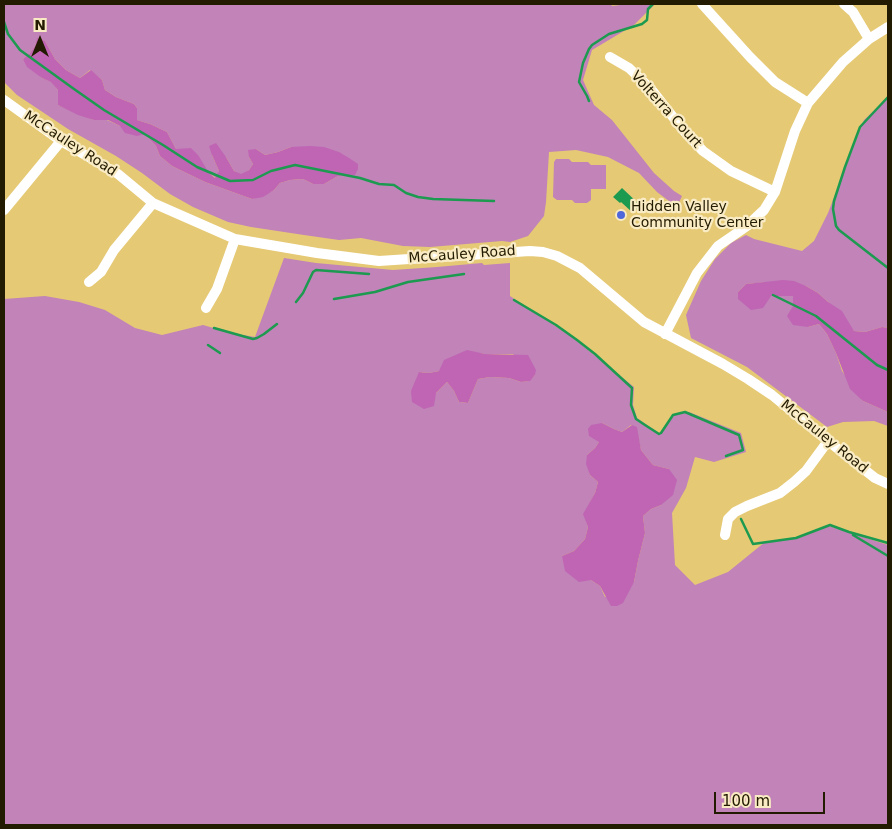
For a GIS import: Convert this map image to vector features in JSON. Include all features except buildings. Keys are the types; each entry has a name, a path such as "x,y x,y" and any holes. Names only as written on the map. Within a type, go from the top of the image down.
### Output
{"street":[{"path":"702,4 775,82 808,103"},
{"path":"844,4 853,12 869,39"},
{"path":"665,334 698,273 718,246 747,226 764,210 775,192 795,131 808,103 843,62 869,39 888,26"},
{"name":"Volterra Court","path":"610,56 629,68 652,89 684,131 703,152 731,171 775,192"},
{"name":"McCauley Road","path":"4,100 61,140 118,174 153,203 235,239 379,261 530,250 557,256 580,268 644,322 723,364 772,395 875,478 888,484"},
{"path":"4,210 61,140"},
{"path":"89,282 101,272 114,250 153,203"},
{"path":"206,308 217,289 235,239"},
{"path":"725,535 728,519 735,512 780,493 806,471 828,441"}],"shaded area":[{"path":"4,4 611,4 612,6 655,4 634,25 592,50 583,80 594,105 612,120 654,173 682,196 677,207 657,192 639,173 608,157 576,150 549,152 544,216 528,236 510,242 430,247 403,246 361,238 339,240 251,227 228,222 193,207 170,194 116,156 68,129 17,95 4,82","holes":["37,39 45,41 55,59 66,70 80,78 90,70 102,80 105,90 116,97 134,104 137,108 137,120 167,132 176,149 216,178 219,171 212,155 226,157 234,171 241,175 249,170 253,164 249,157 256,149 265,155 291,147 346,176 338,176 324,184 313,184 303,179 290,180 280,183 274,190 252,199 205,182 172,166 160,156 156,146 145,134 107,120 94,120 58,105 58,90 52,82 42,78 23,59 35,46"]},
{"path":"37,38 45,41 55,59 66,70 80,78 91,70 102,80 105,90 116,97 134,104 137,108 137,120 167,132 176,149 191,148 198,155 209,173 215,178 219,171 209,146 216,143 234,171 241,174 249,170 253,164 248,150 256,149 265,155 291,147 310,146 324,147 339,152 358,164 358,169 355,175 338,176 324,184 313,184 303,179 290,180 280,183 274,190 263,197 252,199 205,182 172,166 160,156 156,146 145,134 137,136 125,133 120,126 108,120 94,120 78,115 58,105 58,90 51,82 27,67 23,59 35,46"},
{"path":"888,97 888,328 882,327 865,332 854,331 828,302 806,286 769,282 746,284 738,292 771,296 793,296 793,306 808,327 819,324 827,334 842,371 863,401 888,412 888,426 874,421 843,422 827,427 747,367 691,338 686,315 701,281 715,259 731,243 746,235 754,239 802,251 814,241 828,213 864,120"},
{"path":"556,159 588,162 591,165 606,165 606,189 591,189 591,200 587,203 557,200 553,197 554,162"},
{"path":"622,188 640,205 633,213 613,197"},
{"path":"284,258 393,270 482,263 484,265 510,263 510,296 572,337 634,387 633,405 637,418 660,434 675,414 689,412 741,433 746,452 714,462 695,457 686,488 672,513 675,565 695,585 728,572 765,542 799,538 829,526 888,545 888,825 4,825 4,299 45,296 79,302 105,310 135,328 162,335 203,325 255,337","holes":["477,353 513,354 535,375 529,381 521,382 509,378 490,377 478,379 468,403 459,402 447,382 436,393 419,372 439,371","602,423 622,432 631,425 636,427 641,450 653,465 669,469 661,505 651,509 643,516 645,533 634,582 605,597 600,586 562,556 574,551 585,539 588,527 584,514 595,493 598,482 590,475 587,455 599,442"]},
{"path":"783,280 794,281 818,293 842,311 854,331 865,332 882,327 888,328 888,412 863,401 850,389 827,334 819,324 808,327 793,325 787,316 793,306 793,296 771,296 763,308 751,310 738,299 738,292 746,284"},
{"path":"467,350 485,354 528,355 536,370 535,375 530,381 521,382 509,378 490,377 478,379 468,403 459,402 447,382 436,393 434,406 424,409 412,402 411,391 419,372 439,371 444,360"},
{"path":"602,423 622,432 632,425 637,427 641,450 653,465 669,469 677,480 673,495 643,516 645,533 634,582 623,603 617,606 611,606 600,586 591,580 579,582 565,571 562,556 574,551 585,539 588,527 583,514 595,493 598,482 590,475 586,464 587,455 599,442 589,436 588,429 591,425"}],"waterway":[{"path":"589,101 579,82 583,63 589,49 609,34 642,24 647,20 648,9 653,4"},
{"path":"4,22 8,34 20,50 74,89 104,110 197,167 230,181 253,180 271,171 295,165 360,178 379,184 394,185 406,193 418,197 494,201"},
{"path":"888,97 860,127 845,167 833,209 836,226 839,230 888,268"},
{"path":"296,302 316,270 369,274"},
{"path":"334,299 375,292 408,282 464,274"},
{"path":"773,295 816,316 877,365 888,370"},
{"path":"514,300 577,340 632,388 631,405 636,419 659,434 673,415 685,412 739,435 743,450 726,456"},
{"path":"214,328 253,339 264,334 277,324"},
{"path":"208,345 220,353"},
{"path":"741,519 753,544 796,538 830,525 888,543"},
{"path":"853,535 888,556"}],"place":[{"name":"Hidden Valley Community Center","path":"621,215"}]}
